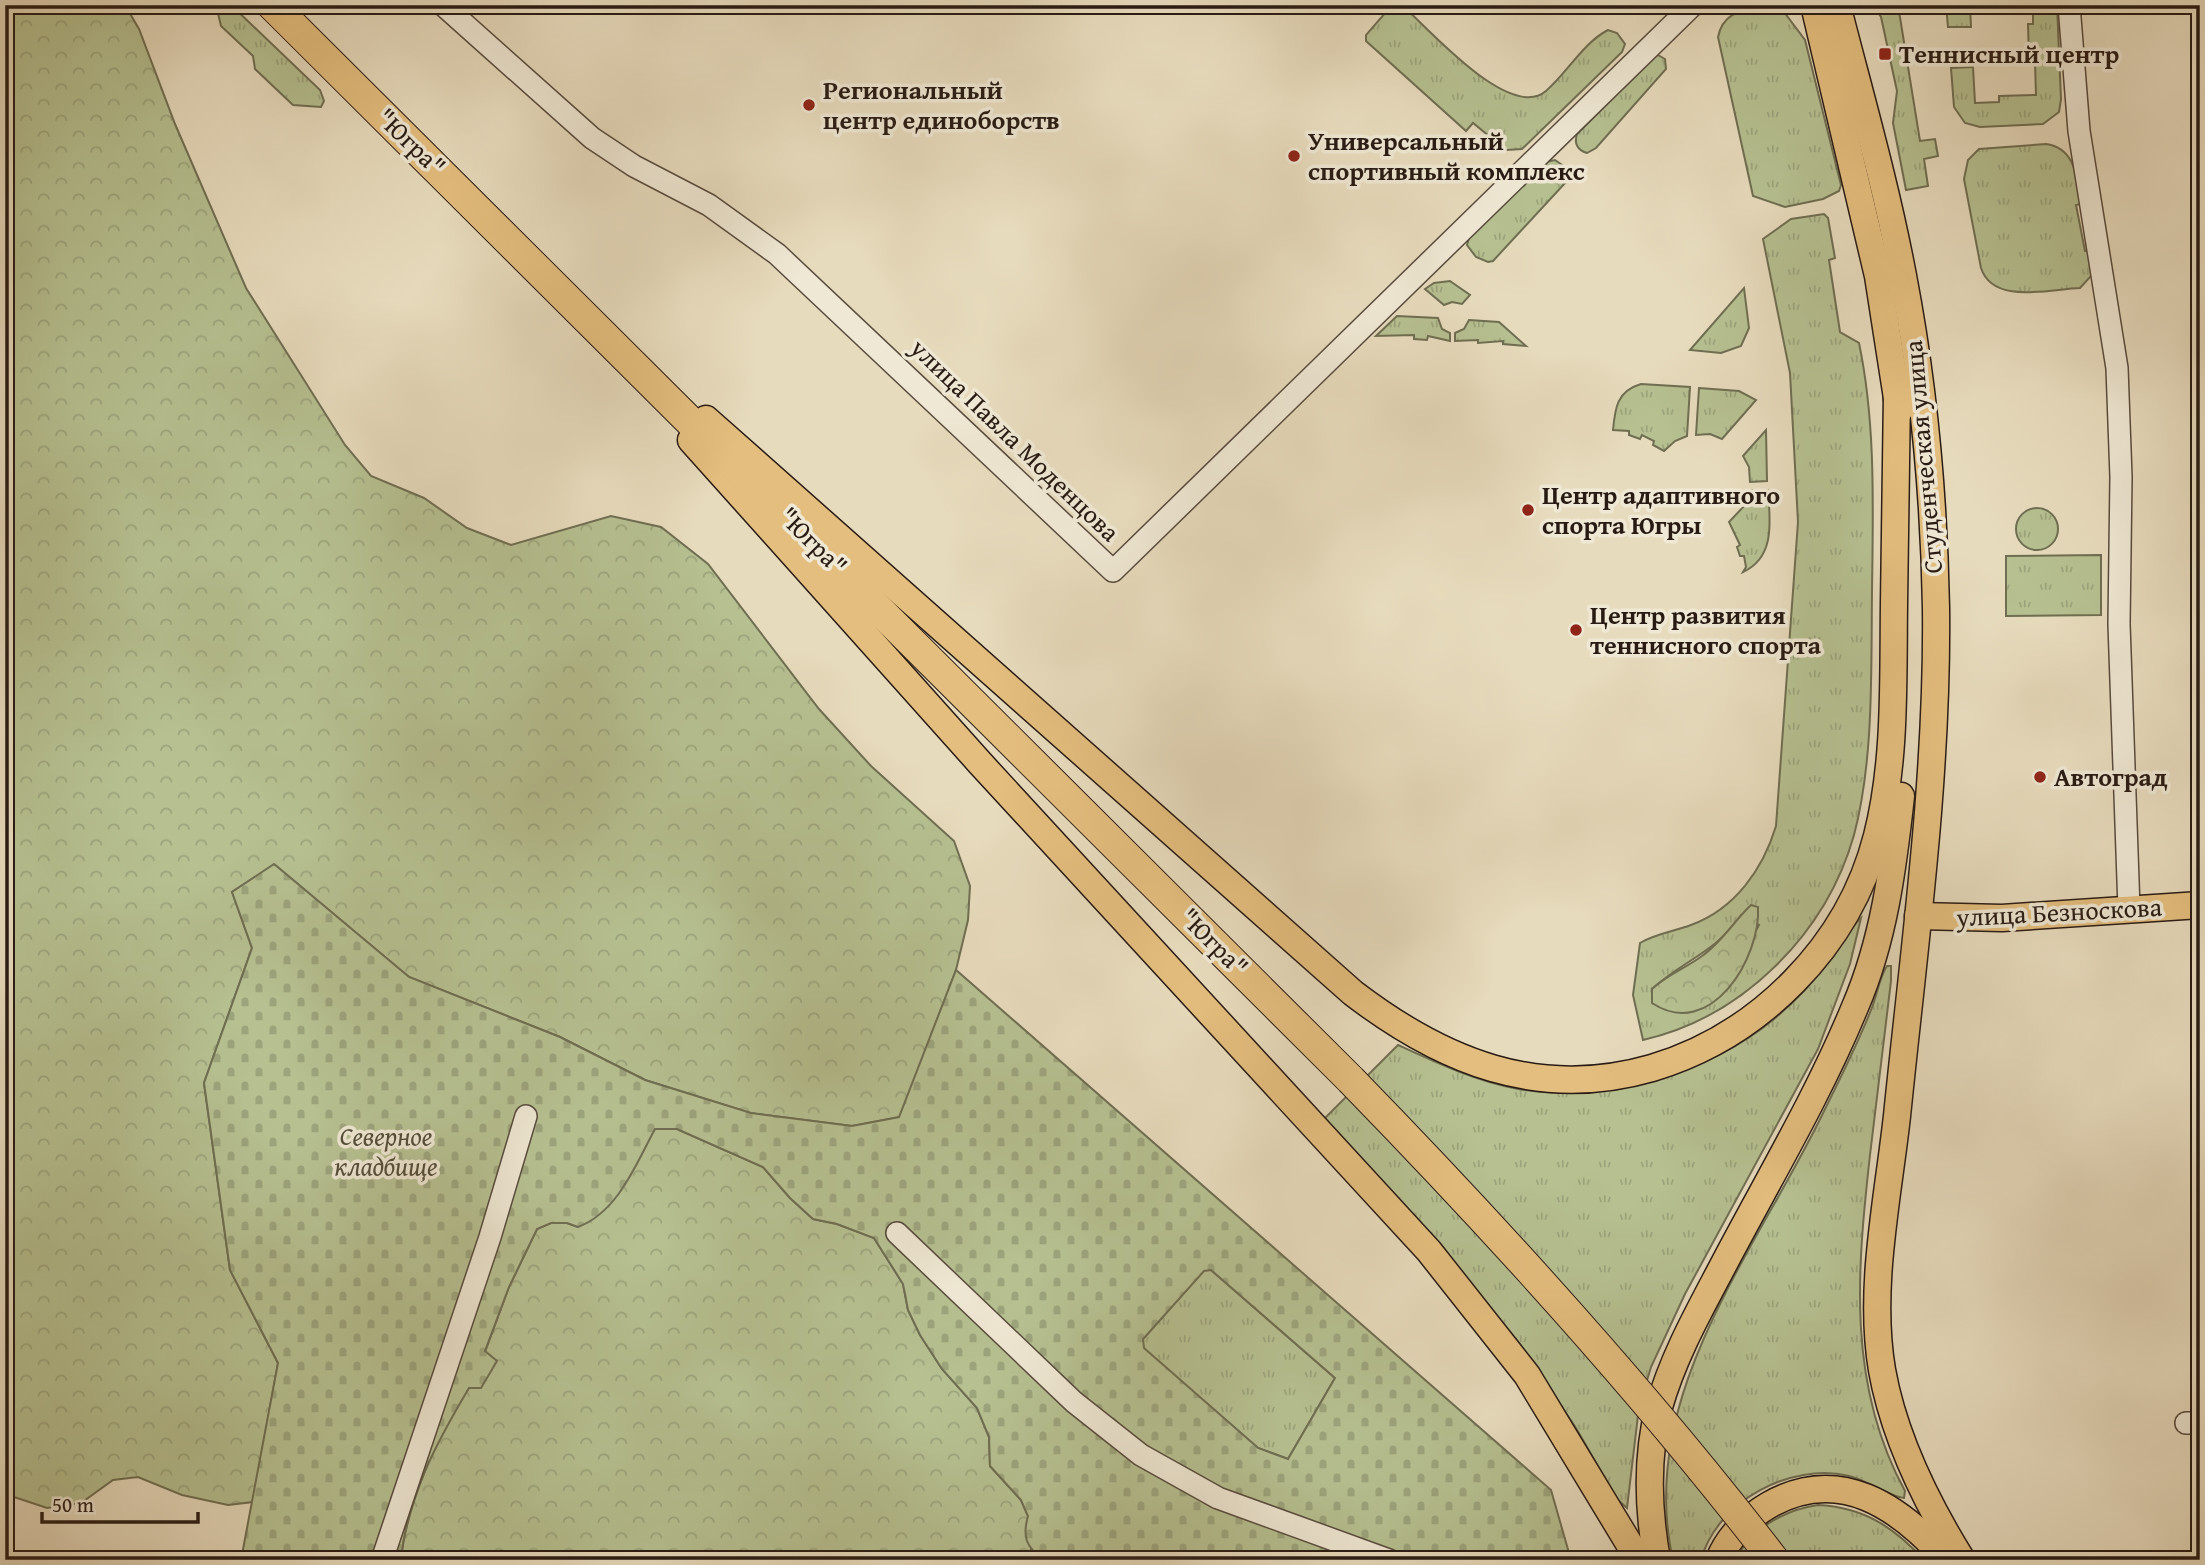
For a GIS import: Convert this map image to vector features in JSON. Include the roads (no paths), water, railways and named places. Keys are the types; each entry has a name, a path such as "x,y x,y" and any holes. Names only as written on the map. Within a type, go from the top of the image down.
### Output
{"highway":[{"name":"\"Югра\"","path":"272,5 1351,1080 1529,1268 1682,1445 1774,1560"}],"main road":[{"name":"Студенческая улица","path":"1657,1560 1650,1514 1650,1483 1659,1408 1690,1328 1843,1036 1868,974 1885,911 1901,794 1909,686 1907,523 1897,393 1878,276 1814,5"},
{"name":"Студенческая улица","path":"1837,5 1903,273 1923,402 1930,468 1936,610 1934,689 1918,916 1881,1266 1878,1331 1891,1408 1909,1458 1962,1560"},
{"path":"561,290 1353,993 1389,1020 1429,1044 1481,1066 1540,1078 1574,1079 1619,1075 1675,1061 1711,1045 1742,1027 1793,983 1828,940 1852,900 1877,837 1888,756 1894,652 1897,393"},
{"path":"561,290 869,641 1429,1251 1527,1376 1639,1560"},
{"name":"улица Безноскова","path":"1918,916 1989,918 2200,905"},
{"path":"1719,1560 1732,1537 1761,1510 1778,1500 1815,1488 1856,1492 1875,1500 1921,1534 1947,1560"}],"street":[{"name":"улица Павла Моденцова","path":"443,5 565,115 613,153 709,205 777,254 1113,571 1693,5"},
{"path":"2069,5 2076,103 2117,368 2121,477 2119,624 2129,909"},
{"path":"382,1560 490,1237 526,1116"},
{"path":"897,1233 1074,1402 1141,1455 1218,1498 1389,1560"}],"place":[{"name":"Теннисный центр","path":"1885,54"},
{"name":"Региональный центр единоборств","path":"809,105"},
{"name":"Универсальный спортивный комплекс","path":"1294,156"},
{"name":"Центр адаптивного спорта Югры","path":"1528,510"},
{"name":"Центр развития теннисного спорта","path":"1576,630"},
{"name":"Автоград","path":"2040,777"}],"park label":[{"name":"Северное кладбище","path":"386,1151"}]}
